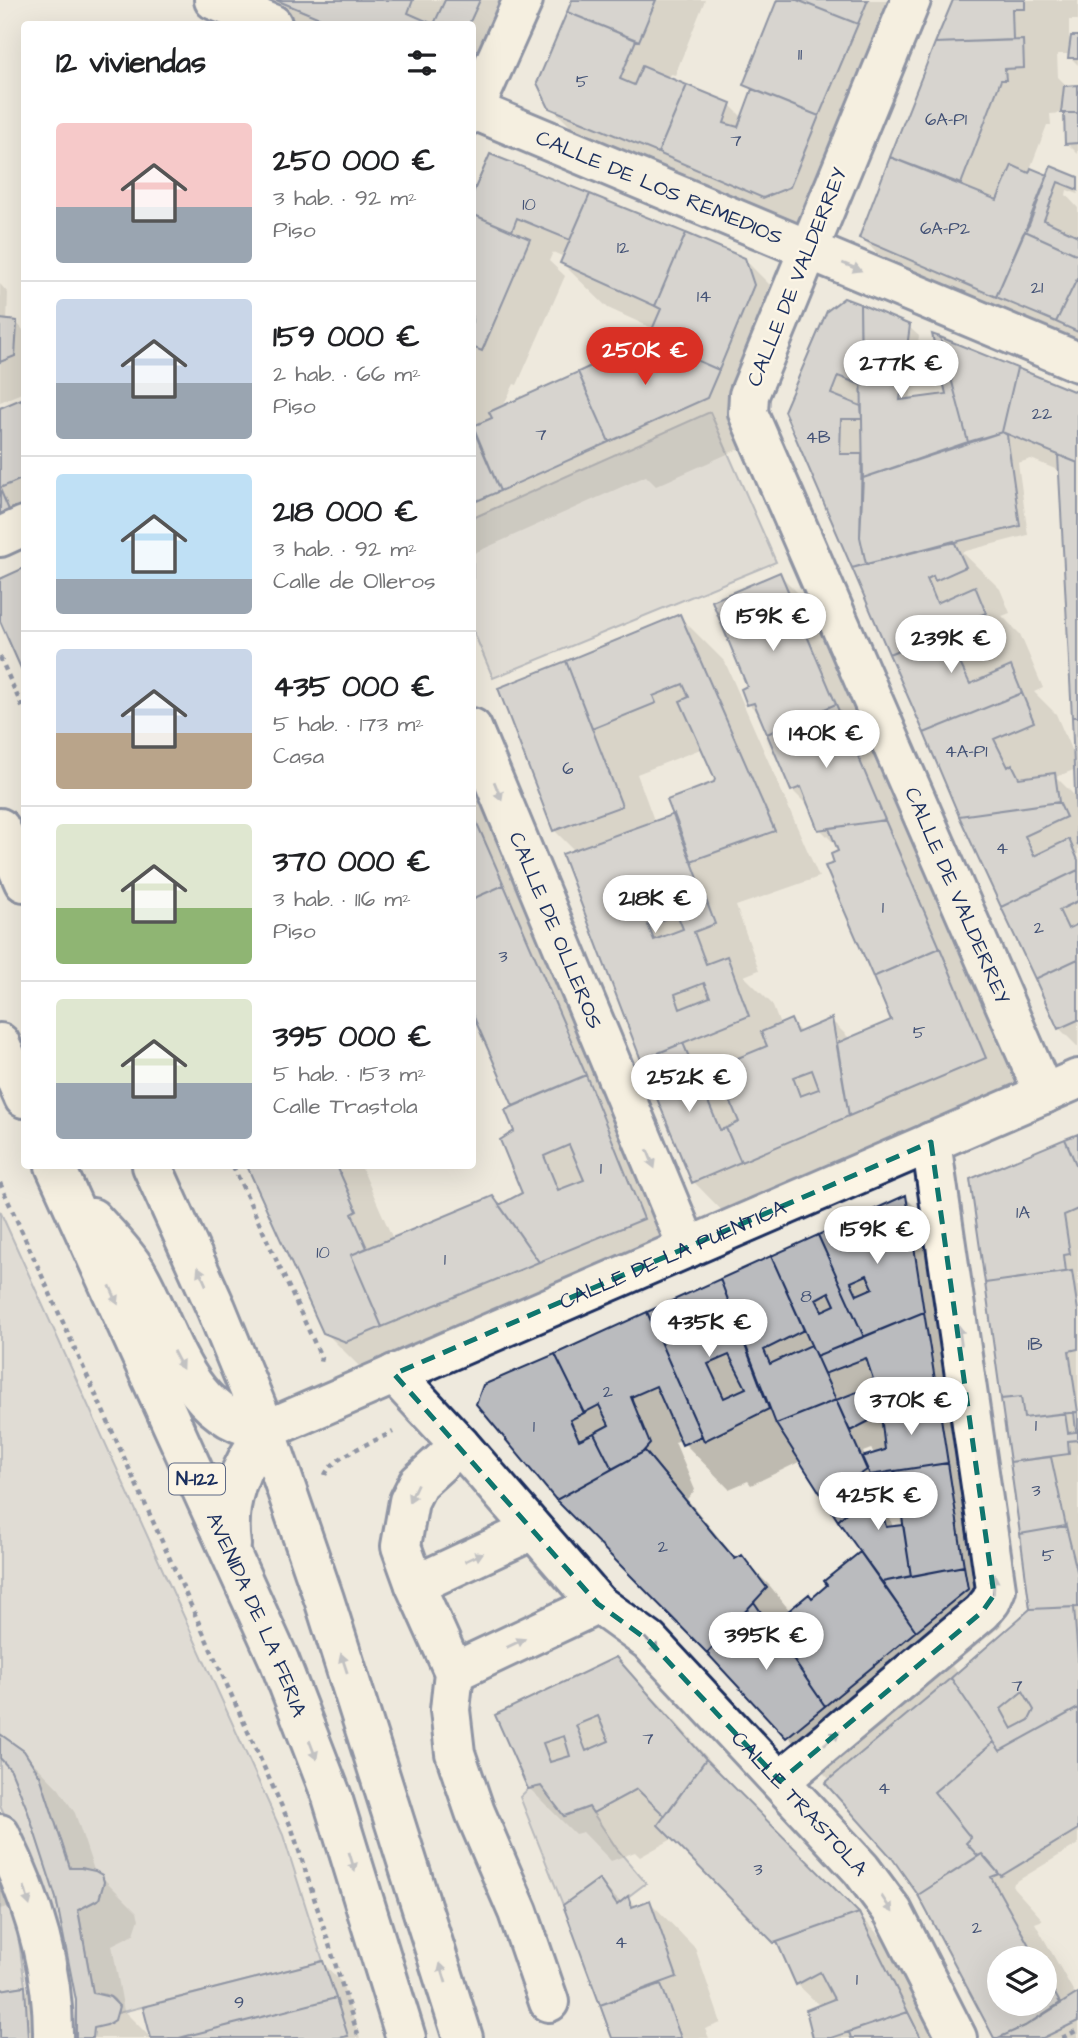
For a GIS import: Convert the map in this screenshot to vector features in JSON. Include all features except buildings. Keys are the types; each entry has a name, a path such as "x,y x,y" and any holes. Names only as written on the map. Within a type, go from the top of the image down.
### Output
{"main road":[{"path":"214,0 265,21"},
{"path":"476,104 523,0"},
{"name":"CALLE DE VALDERREY","path":"911,0 748,404 751,423 1061,1086"},
{"name":"CALLE DE LOS REMEDIOS","path":"476,112 1078,362"},
{"path":"0,537 21,527"},
{"name":"CALLE DE OLLEROS","path":"476,737 688,1248"},
{"path":"0,828 21,875"},
{"path":"0,1043 21,1091"},
{"name":"CALLE DE LA PUENTICA","path":"266,1430 1061,1086"},
{"path":"780,1781 982,1612 996,1589 931,1142"},
{"path":"153,1169 216,1308 266,1430 324,1599 463,2038"},
{"path":"58,1173 137,1273 181,1366 200,1393 232,1419 254,1429 266,1430"},
{"name":"AVENIDA DE LA FERIA","path":"58,1173 279,1660 332,1797 406,2038"},
{"name":"CALLE TRASTOLA","path":"394,1374 460,1445 598,1604 649,1641 849,1855 888,1905 957,2038"},
{"path":"236,1564 229,1536 230,1504 240,1471 266,1430"},
{"path":"460,1445 424,1476 409,1501 401,1546 415,1585 454,1672 450,1710 455,1753 475,1812 518,1912 549,2002"},
{"path":"415,1585 533,1530"},
{"path":"454,1672 598,1604"},
{"path":"0,1833 18,1870 28,1899 49,1981 53,2038"}],"path":[{"path":"0,657 21,703"},
{"path":"234,1169 321,1357 320,1368 356,1450"},
{"path":"0,1183 292,1829 359,2038"},
{"path":"322,1481 328,1468 356,1450 432,1414"},
{"path":"1062,2038 1078,2030"}],"highlighted area":[{"path":"931,1142 994,1595 982,1612 780,1781 649,1641 598,1604 394,1374"}],"shaded area":[{"path":"710,412 776,562 493,678 476,637 476,517"},
{"path":"0,1211 283,1835 323,1961 118,2013 116,2003 111,1997 93,1993 78,1910 99,1899 104,1882 102,1875 82,1868 70,1868 40,1776 24,1751 0,1734"},
{"path":"0,1758 11,1770 27,1809 56,1898 67,1951 0,1805"},
{"path":"541,1786 564,1816 589,1807 617,1849 646,1883 617,1905 599,1879 563,1905 520,1797 528,1789"},
{"path":"0,1872 10,1874 25,1986 0,1990"}]}
